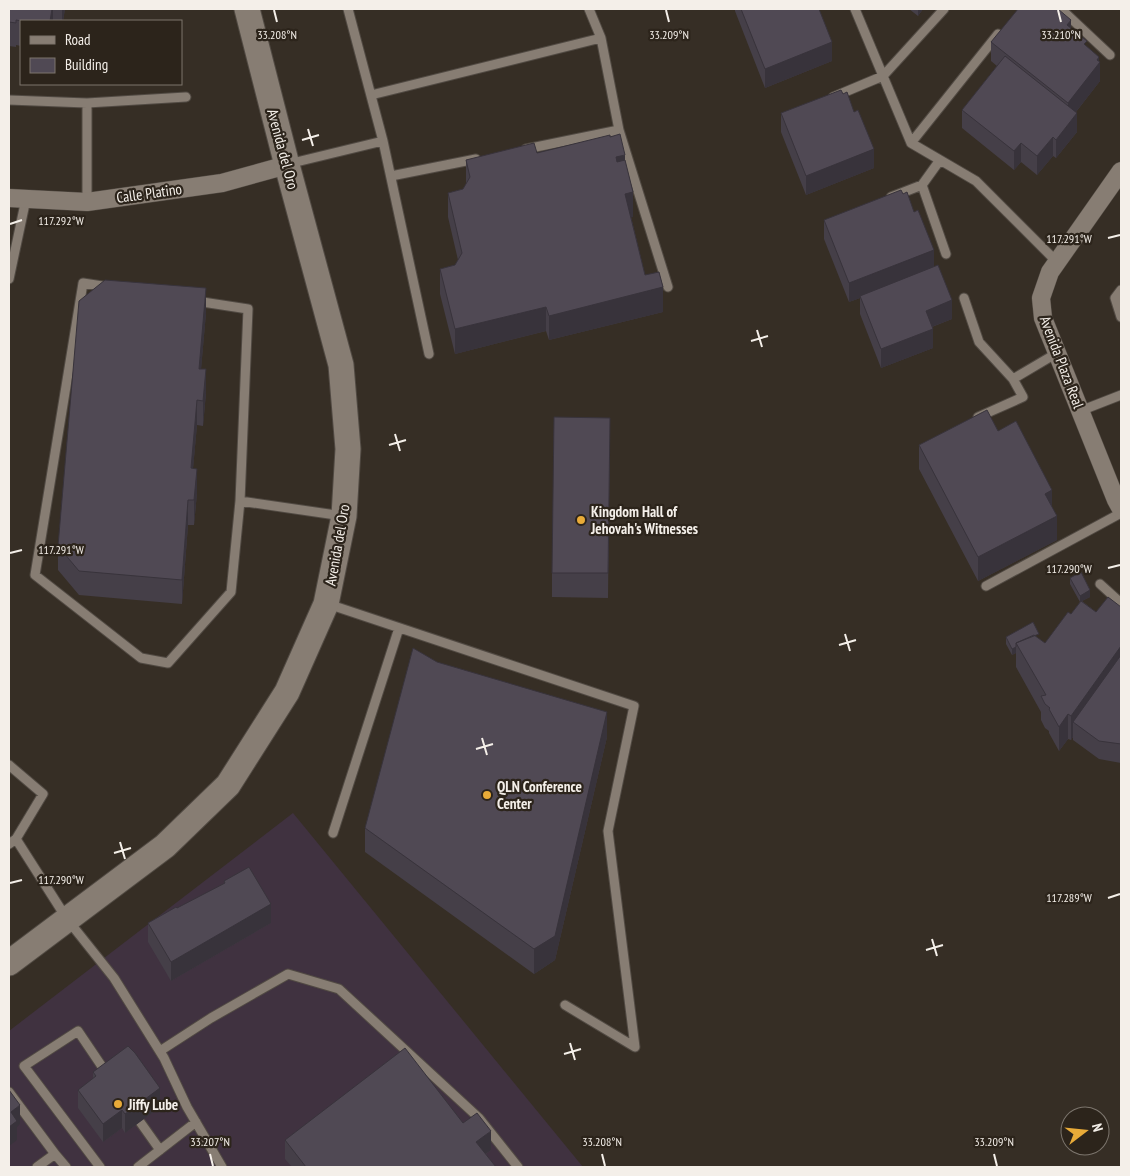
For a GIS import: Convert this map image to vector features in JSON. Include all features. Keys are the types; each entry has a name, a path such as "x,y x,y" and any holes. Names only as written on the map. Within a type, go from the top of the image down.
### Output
{"street":[{"name":"Avenida del Oro","path":"9,963 165,846 228,785 287,692 326,604 344,516 348,449 341,365 286,164 247,9"},
{"name":"Calle Platino","path":"17,198 87,202 222,183 286,164"},
{"name":"Avenida Plaza Real","path":"1121,171 1050,272 1041,298 1042,318 1121,511"}],"lane":[{"path":"348,9 383,141 429,354"},
{"path":"589,9 601,38 619,130 668,287"},
{"path":"855,9 911,143 976,181 1057,262"},
{"path":"829,99 883,76 944,9"},
{"path":"1061,9 1110,55"},
{"path":"911,143 1007,24"},
{"path":"371,95 601,38"},
{"path":"9,100 87,103 186,98"},
{"path":"87,103 87,202"},
{"path":"514,152 619,130"},
{"path":"286,164 383,141"},
{"path":"391,176 486,157"},
{"path":"886,199 922,185 940,160"},
{"path":"922,185 946,254"},
{"path":"9,279 17,198"},
{"path":"122,289 83,283 35,575 141,658 168,663 231,592 240,501 248,309 190,300"},
{"path":"1121,290 1115,298 1121,316"},
{"path":"964,298 979,342 1013,379 1023,397 977,417"},
{"path":"1013,379 1057,353"},
{"path":"1080,411 1121,395"},
{"path":"240,501 344,516"},
{"path":"986,586 1121,511"},
{"path":"1100,584 1121,603"},
{"path":"326,604 634,706 608,831 635,1047 565,1005"},
{"path":"333,834 399,628"},
{"path":"9,765 43,794 12,842 67,919 114,978 160,1051 196,1122 222,1167"},
{"path":"160,1051 211,1018 288,974 339,989 479,1118 518,1167"},
{"path":"100,1167 24,1066 78,1031 110,1079"},
{"path":"9,1092 66,1167"},
{"path":"127,1102 160,1150"},
{"path":"138,1167 196,1122"},
{"path":"37,1167 55,1154"}],"shaded area":[{"path":"293,813 583,1167 9,1167 9,1031"}],"building":[{"path":"9,9 52,9 50,20 16,20 16,23 9,22"},
{"path":"741,9 819,9 832,42 765,69"},
{"path":"1018,9 1058,9 1071,20 1067,25 1087,41 1084,44 1099,57 1097,60 1100,62 1068,103 991,42"},
{"path":"1005,56 1077,113 1056,140 1053,137 1037,156 1021,143 1014,151 962,110"},
{"path":"841,90 843,94 847,92 854,112 858,110 874,149 806,176 781,113"},
{"path":"620,134 625,155 616,157 617,162 625,160 633,192 625,194 645,275 659,272 663,287 549,316 546,307 455,329 440,269 455,265 462,253 448,193 463,189 470,177 466,160 534,143 537,153"},
{"path":"901,190 903,194 907,192 914,212 918,210 934,250 849,283 824,220"},
{"path":"938,265 952,300 926,311 933,329 881,349 860,296"},
{"path":"105,280 206,288 199,369 206,369 203,401 197,400 191,468 197,469 194,500 188,500 182,580 79,571 58,546 79,301"},
{"path":"987,410 998,431 1016,421 1052,490 1045,494 1057,516 978,557 919,445"},
{"name":"Kingdom Hall of Jehovah's Witnesses","path":"554,417 610,418 608,573 552,573"},
{"path":"1081,572 1090,590 1080,596 1070,578"},
{"path":"1108,597 1121,607 1121,646 1071,716 1068,714 1059,727 1050,708 1045,704 1041,696 1046,695 1016,643 1034,635 1045,643 1068,612 1071,614 1081,601 1096,612"},
{"path":"1033,622 1039,634 1016,643 1016,647 1012,649 1006,637"},
{"name":"QLN Conference Center","path":"413,648 437,662 607,712 555,936 534,949 365,828"},
{"path":"1121,655 1121,744 1099,741 1073,722"},
{"path":"249,867 271,904 171,962 148,923 225,883 224,881"},
{"path":"128,1046 160,1088 125,1114 122,1110 103,1124 78,1090 96,1076 93,1072"},
{"path":"405,1048 463,1123 477,1113 491,1131 476,1142 496,1167 306,1167 285,1140"},
{"path":"9,1090 20,1105 11,1112 17,1121 9,1127"}],"place":[{"name":"Kingdom Hall of Jehovah's Witnesses","path":"581,520"},
{"name":"QLN Conference Center","path":"487,795"},
{"name":"Jiffy Lube","path":"118,1104"}]}
